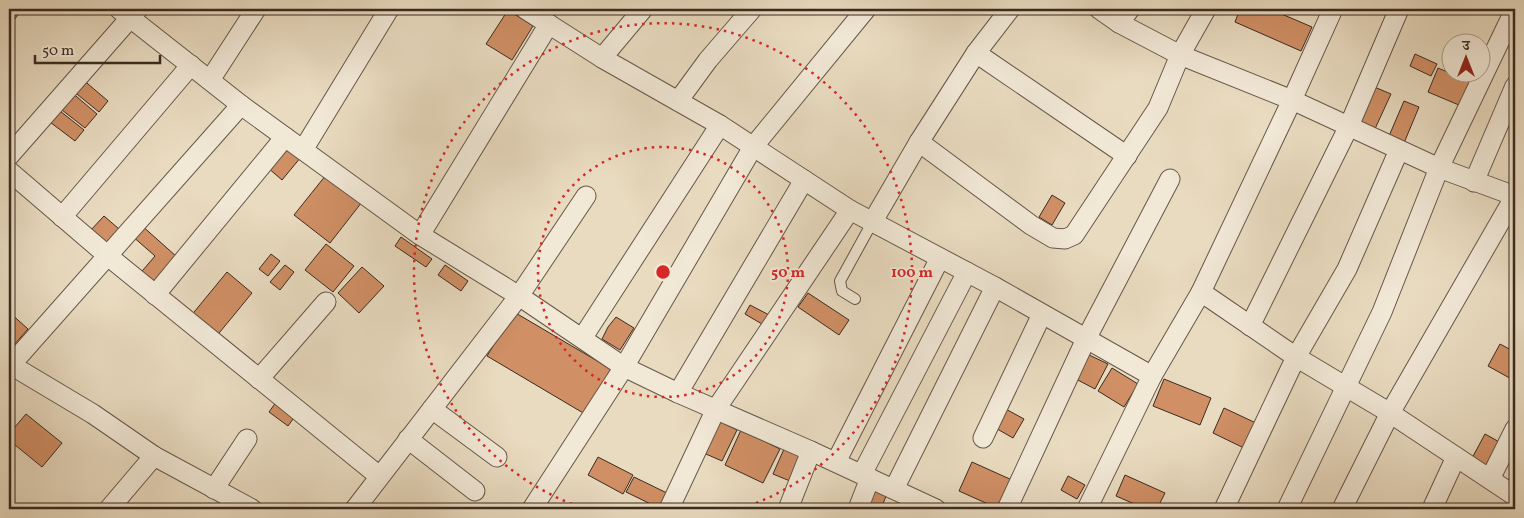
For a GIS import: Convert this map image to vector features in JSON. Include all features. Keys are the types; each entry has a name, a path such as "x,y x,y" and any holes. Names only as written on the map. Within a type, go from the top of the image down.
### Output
{"street":[{"path":"210,80 256,9"},
{"path":"303,150 389,9"},
{"path":"527,9 602,58 720,125 850,210 995,287 1152,376"},
{"path":"602,58 643,9"},
{"path":"678,101 708,60 752,9"},
{"path":"532,509 624,367 753,147 866,9"},
{"path":"873,221 919,142 976,53 1010,9"},
{"path":"1099,9 1124,16 1180,55 1292,100 1439,168 1515,196 1390,413 1342,509"},
{"path":"919,142 1031,225 1053,238 1065,239 1074,234 1158,108 1180,55 1206,9"},
{"path":"1087,509 1152,376 1201,292 1333,9"},
{"path":"1250,326 1349,126 1399,9"},
{"path":"1287,509 1382,312 1439,168 1515,10"},
{"path":"9,156 129,12 241,105 420,235 583,337 624,367 678,393 866,476 903,498 936,509"},
{"path":"420,235 549,24"},
{"path":"976,53 1126,156"},
{"path":"62,216 191,65"},
{"path":"1474,182 1515,86"},
{"path":"241,105 10,366 93,414 154,456 252,509"},
{"path":"583,337 720,125"},
{"path":"155,295 285,137"},
{"path":"1224,509 1296,357 1347,269 1399,150"},
{"path":"9,171 155,295 379,476"},
{"path":"1007,509 1086,339 1170,179"},
{"path":"678,393 804,180"},
{"path":"355,509 518,296 586,196"},
{"path":"669,509 716,409 850,210"},
{"path":"836,462 940,258"},
{"path":"858,509 866,476 967,272"},
{"path":"903,498 995,287"},
{"path":"1201,292 1296,357 1390,413 1515,496"},
{"path":"259,379 326,302"},
{"path":"983,438 1042,314"},
{"path":"432,409 497,457"},
{"path":"1490,479 1515,429"},
{"path":"214,489 247,439"},
{"path":"408,439 475,491"},
{"path":"788,509 811,451"},
{"path":"109,509 128,484 154,456"},
{"path":"1432,509 1456,457"}],"lane":[{"path":"855,300 842,291 840,281 873,221"}],"building":[{"path":"9,9 23,9 13,21 9,18"},
{"path":"1240,9 1270,9 1312,27 1301,51 1235,22"},
{"path":"1305,9 1319,9 1316,14"},
{"path":"508,10 533,26 512,60 486,44"},
{"path":"1415,54 1437,64 1431,76 1410,66"},
{"path":"1438,68 1442,70 1442,82 1471,82 1476,84 1466,108 1428,92"},
{"path":"81,78 108,101 99,112 72,90"},
{"path":"1372,86 1391,94 1374,131 1355,123"},
{"path":"70,91 97,114 85,128 57,106"},
{"path":"1404,101 1419,107 1404,143 1389,136"},
{"path":"55,107 84,130 75,141 46,119"},
{"path":"286,144 301,157 282,180 267,167"},
{"path":"326,175 362,202 330,243 294,215"},
{"path":"1052,195 1065,203 1052,225 1039,217"},
{"path":"104,216 119,229 104,246 89,232"},
{"path":"140,224 177,257 150,288 137,277 155,256 131,235"},
{"path":"401,237 432,259 426,267 395,246"},
{"path":"326,244 354,266 333,292 305,270"},
{"path":"271,254 280,261 268,276 259,269"},
{"path":"285,265 294,272 280,290 270,282"},
{"path":"445,265 468,281 461,291 438,275"},
{"path":"362,267 384,286 359,313 338,293"},
{"path":"227,272 252,293 215,338 190,317"},
{"path":"808,293 849,320 839,335 798,307"},
{"path":"750,305 773,317 767,327 745,314"},
{"path":"9,312 28,329 13,346 9,342"},
{"path":"514,312 616,372 590,417 487,356"},
{"path":"616,317 634,328 620,350 602,339"},
{"path":"1500,344 1515,352 1515,381 1488,366"},
{"path":"1087,354 1108,364 1095,389 1074,378"},
{"path":"1112,368 1138,384 1124,407 1098,391"},
{"path":"1164,379 1211,398 1200,425 1153,406"},
{"path":"279,398 298,412 288,426 269,412"},
{"path":"1002,407 1024,419 1013,438 992,426"},
{"path":"1224,408 1258,424 1246,449 1213,433"},
{"path":"26,414 62,443 42,467 9,440 9,434"},
{"path":"715,419 737,430 722,461 699,451"},
{"path":"741,430 780,449 763,483 725,465"},
{"path":"1485,434 1503,444 1490,469 1471,460"},
{"path":"784,449 801,457 790,481 773,474"},
{"path":"598,457 633,475 623,494 588,475"},
{"path":"972,462 1012,480 999,509 959,491"},
{"path":"1125,475 1165,493 1157,509 1146,509 1116,496"},
{"path":"1068,476 1085,485 1077,499 1061,490"},
{"path":"634,477 669,494 661,509 626,492"},
{"path":"873,490 886,496 881,509 865,509"}]}
